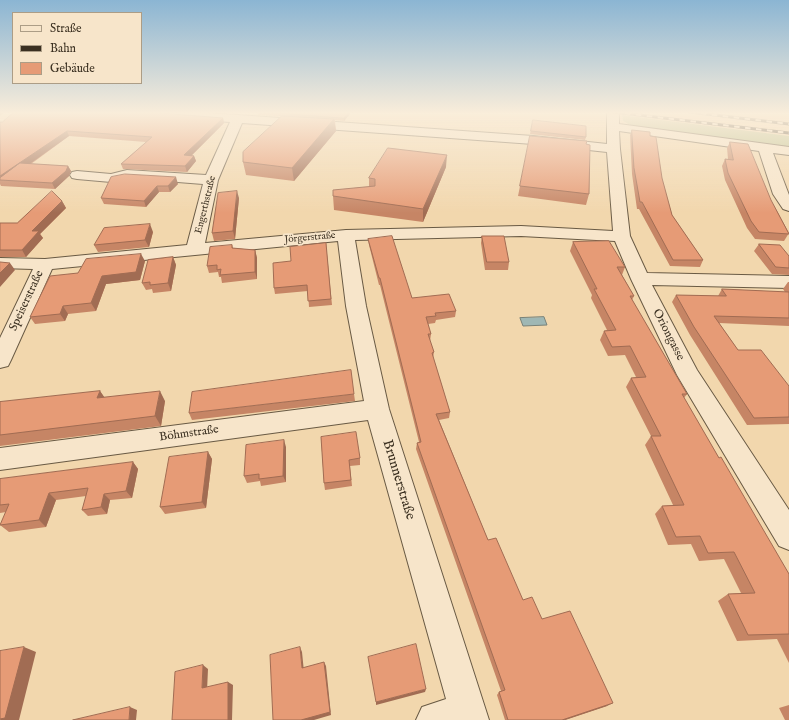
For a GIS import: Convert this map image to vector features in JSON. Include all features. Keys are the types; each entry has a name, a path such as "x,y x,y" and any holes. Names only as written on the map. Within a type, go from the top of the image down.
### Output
{"street":[{"name":"Engerthstraße","path":"195,249 211,180 226,146"},
{"path":"583,146 613,149"},
{"name":"Oriongasse","path":"613,146 622,236 640,279 688,375 779,504 789,536"},
{"path":"749,146 789,151"},
{"path":"765,148 781,194 789,206"},
{"path":"76,176 111,178 127,174 211,180"},
{"name":"Jörgerstraße","path":"0,263 45,264 346,235 521,231 622,236"},
{"name":"Brunnerstraße","path":"346,235 356,306 377,409 457,717"},
{"name":"Speiserstraße","path":"0,360 45,264"},
{"path":"640,279 789,282"},
{"name":"Böhmstraße","path":"0,459 377,409"}],"green space":[{"path":"766,146 789,146 789,149"}],"water":[{"path":"544,317 547,325 523,326 520,318"}],"building":[{"path":"0,146 45,146 0,176"},
{"path":"142,146 194,146 184,155 194,156 185,166 121,164"},
{"path":"250,146 311,146 292,168 243,162 243,152"},
{"path":"528,146 590,146 589,194 520,186"},
{"path":"633,146 657,146 662,178 672,215 703,260 673,260 642,202 640,202 634,168"},
{"path":"731,146 749,146 771,200 789,234 759,232 751,221 728,173 725,159 733,160"},
{"path":"388,148 447,155 423,209 333,196 333,190 375,186 375,179 369,178"},
{"path":"20,163 68,166 66,171 52,183 0,180 0,178"},
{"path":"125,174 176,177 168,186 157,186 144,201 101,198 111,177"},
{"path":"52,191 62,201 32,231 39,231 22,250 0,250 0,223 17,223"},
{"path":"237,191 233,231 212,233 218,193"},
{"path":"150,224 145,240 94,245 104,228"},
{"path":"392,236 412,298 449,294 456,311 435,313 436,316 426,317 431,334 428,334 434,352 432,353 450,412 436,414 488,540 496,538 523,600 532,597 542,619 570,611 613,703 562,720 508,720 499,692 505,690 417,443 421,442 380,278 368,239"},
{"path":"482,236 504,236 509,262 487,262"},
{"path":"609,241 625,267 617,267 634,296 630,296 687,394 682,394 719,458 721,457 789,574 789,634 748,635 728,594 755,593 734,552 708,553 700,536 676,537 662,506 684,505 651,436 661,436 631,378 646,377 630,346 612,347 604,331 616,330 594,289 597,289 573,242"},
{"path":"326,243 331,299 308,301 307,285 274,288 273,263 291,261 290,247"},
{"path":"759,244 780,245 789,256 789,268 776,267"},
{"path":"232,245 232,248 255,250 255,272 220,275 221,269 217,270 217,265 207,266 210,247"},
{"path":"141,254 136,272 102,276 91,303 63,306 60,314 30,317 50,276 78,273 86,259"},
{"path":"173,257 168,283 150,285 150,282 142,283 148,260"},
{"path":"0,262 10,263 0,273"},
{"path":"722,289 789,292 789,318 714,316 738,350 761,350 789,386 789,417 754,418 694,327 676,295 726,296"},
{"path":"351,370 354,394 189,413 192,392"},
{"path":"100,391 97,398 160,391 155,416 0,435 0,402"},
{"path":"356,432 360,458 349,460 351,480 324,483 321,437"},
{"path":"284,440 283,476 259,479 259,474 244,476 246,445"},
{"path":"208,452 202,502 160,507 169,457"},
{"path":"133,462 126,491 104,494 101,507 82,510 88,488 49,493 39,520 0,525 9,504 0,505 0,479"},
{"path":"416,644 426,689 376,702 368,657"},
{"path":"24,647 5,718 0,719 0,651"},
{"path":"300,647 302,668 324,662 330,712 301,720 273,720 270,655"},
{"path":"203,665 202,688 228,682 228,720 172,720 175,672"},
{"path":"130,707 129,720 73,720"}]}
